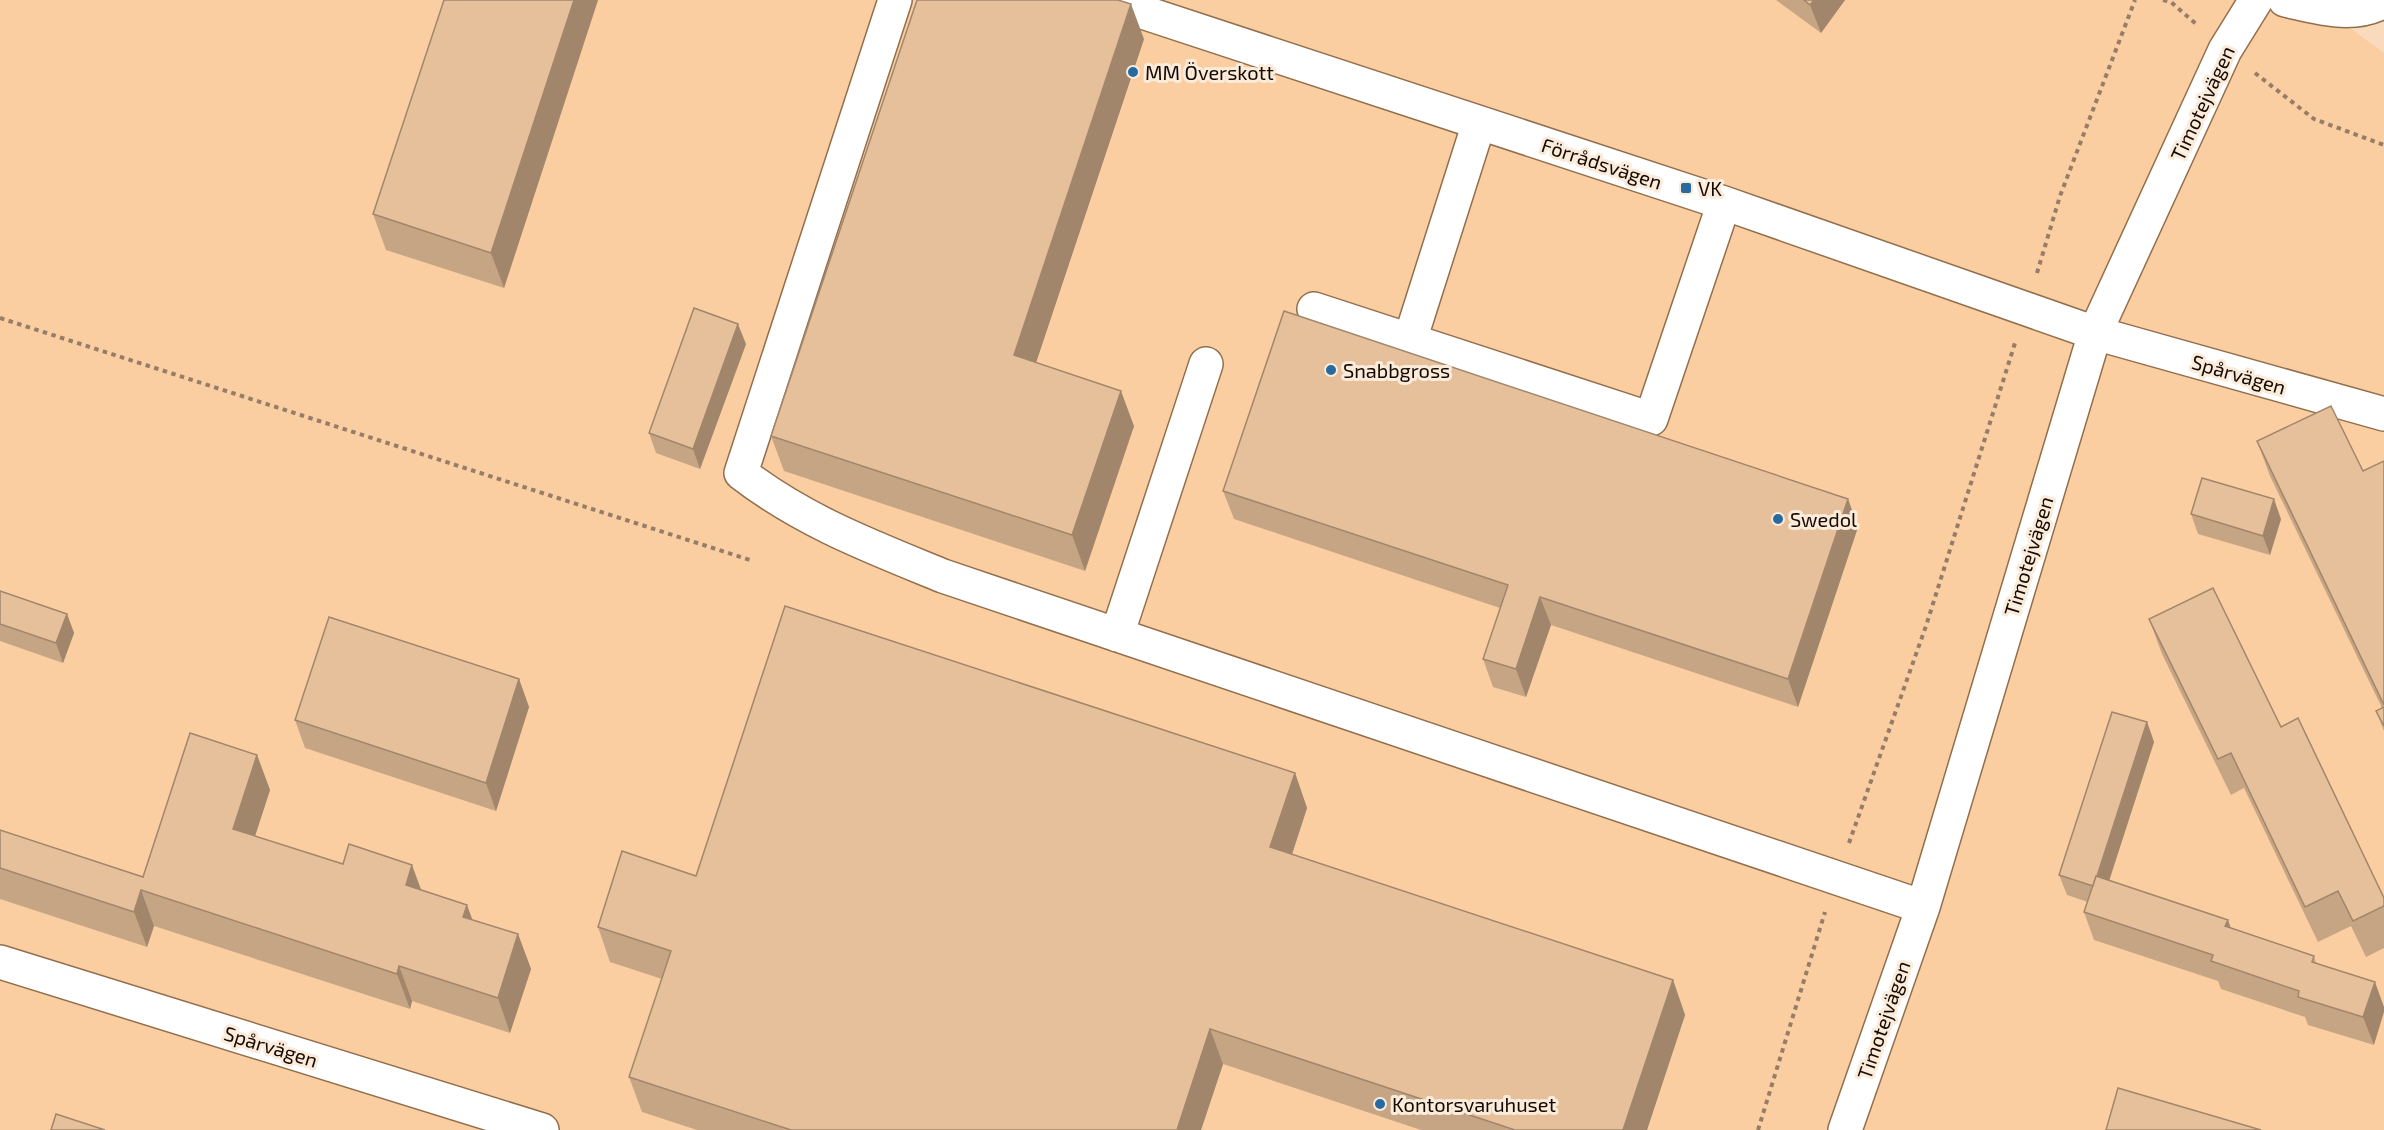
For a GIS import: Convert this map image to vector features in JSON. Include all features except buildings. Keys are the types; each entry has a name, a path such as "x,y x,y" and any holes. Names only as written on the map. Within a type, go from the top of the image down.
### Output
{"street":[{"path":"894,0 741,473 771,496 850,538 944,576 1923,907"},
{"name":"Förrådsvägen","path":"1106,0 1724,203 2095,333"},
{"name":"Timotejvägen","path":"1845,1130 1923,907 2095,333 2225,50 2256,0"},
{"path":"2285,0 2339,11 2384,27"},
{"path":"2339,11 2375,6 2384,1"},
{"path":"1410,340 1479,123"},
{"path":"1314,309 1652,419 1724,203"},
{"name":"Spårvägen","path":"2095,333 2384,414"},
{"path":"1117,635 1206,364"},
{"name":"Spårvägen","path":"0,962 542,1130"}],"path":[{"path":"1758,1130 1836,878 1926,627 2060,196 2135,0"},
{"path":"2163,0 2171,2 2225,50 2314,119 2384,145"},
{"path":"0,318 750,560"}],"shaded area":[{"path":"0,0 2312,0 2384,53 2384,1130 0,1130"}],"place":[{"name":"MM Överskott","path":"1133,72"},
{"name":"VK","path":"1686,188"},
{"name":"Snabbgross","path":"1331,370"},
{"name":"Swedol","path":"1778,519"},
{"name":"Kontorsvaruhuset","path":"1380,1104"}]}
